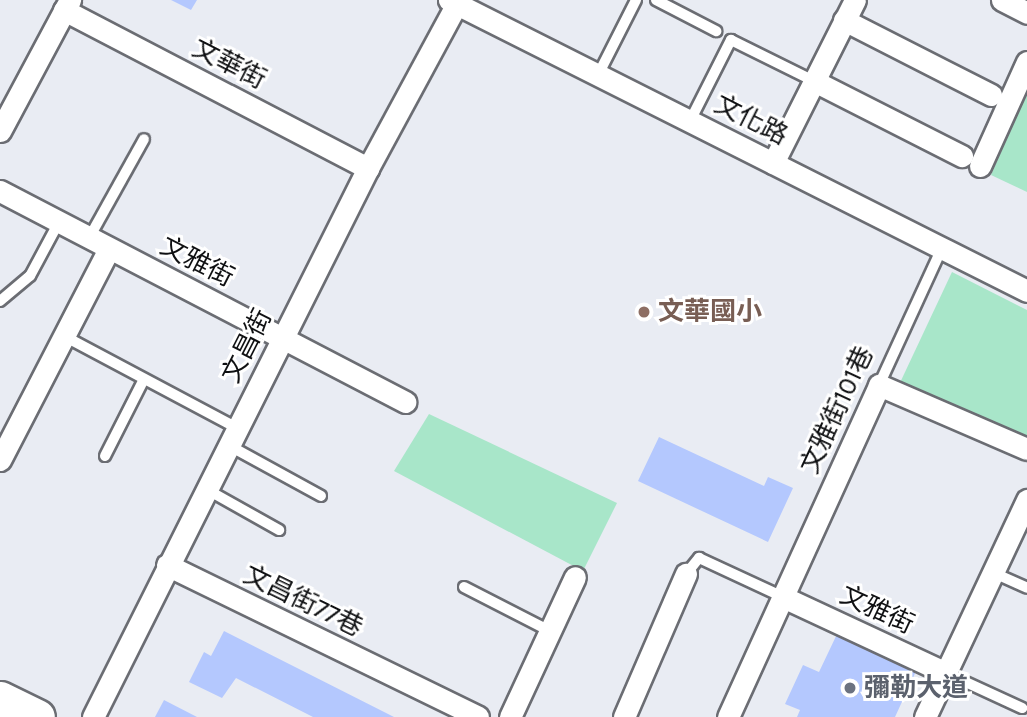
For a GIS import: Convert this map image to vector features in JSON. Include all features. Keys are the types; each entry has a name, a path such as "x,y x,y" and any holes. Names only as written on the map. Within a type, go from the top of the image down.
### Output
{"main road":[{"path":"0,699 37,717"}],"street":[{"path":"773,163 855,0"},
{"path":"1002,0 1027,13"},
{"name":"文化路","path":"455,1 1027,291"},
{"name":"文昌街","path":"93,717 282,337 455,1"},
{"path":"0,131 67,5"},
{"name":"文華街","path":"67,5 368,168"},
{"path":"844,20 991,95"},
{"path":"814,81 971,161 1027,62"},
{"name":"文雅街","path":"0,191 405,402"},
{"path":"0,460 109,249"},
{"path":"879,385 1027,449"},
{"name":"文雅街101巷","path":"728,717 879,385"},
{"path":"925,717 1027,500"},
{"name":"文昌街77巷","path":"167,565 478,717"},
{"path":"624,717 686,574"},
{"path":"510,717 575,577"},
{"name":"文雅街","path":"783,597 946,673"}],"lane":[{"path":"598,75 636,0"},
{"path":"656,0 716,31"},
{"path":"690,121 731,40 814,81"},
{"path":"89,238 144,139"},
{"path":"0,301 30,276 59,222"},
{"name":"文雅街101巷","path":"879,385 942,248"},
{"path":"64,336 144,379 321,496"},
{"path":"105,456 144,379"},
{"path":"206,489 279,530"},
{"path":"686,574 699,558 783,597"},
{"path":"994,573 1027,588"},
{"path":"464,587 550,631"},
{"path":"946,673 1022,708"}],"green space":[{"path":"1027,90 1027,192 991,175"},
{"path":"952,272 1027,310 1027,442 898,387"},
{"path":"429,414 617,503 583,571 394,471"}],"building":[{"path":"171,0 197,0 191,10"},
{"path":"659,437 764,486 768,477 793,488 768,542 638,481"},
{"path":"224,631 394,717 313,717 236,678 222,698 189,682 204,652 211,656"},
{"name":"彌勒大道","path":"838,632 917,669 895,717 797,717 800,710 785,704 803,665 819,672"},
{"path":"164,700 197,717 155,717"}],"place":[{"name":"文華國小","path":"644,312"},
{"name":"彌勒大道","path":"850,688"}]}
